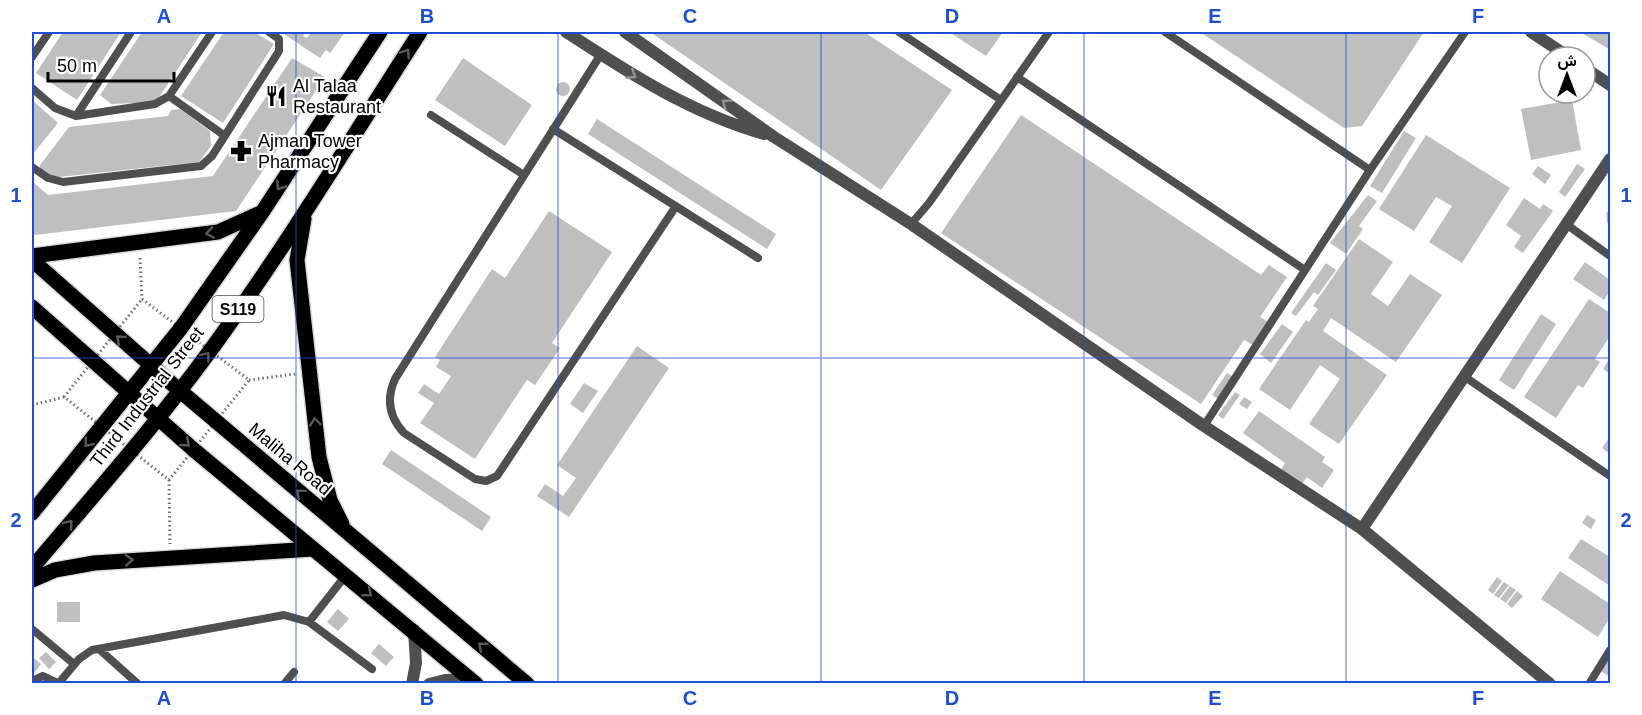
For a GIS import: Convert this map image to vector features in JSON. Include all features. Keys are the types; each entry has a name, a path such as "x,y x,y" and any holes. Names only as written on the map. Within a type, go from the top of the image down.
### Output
{"main road":[{"name":"Third Industrial Street","path":"32,513 181,328 263,211 380,32"},
{"name":"Third Industrial Street","path":"32,568 210,351 306,209 420,32"},
{"path":"306,209 299,238 297,260 323,479 339,520 351,536"},
{"path":"32,256 219,232 248,221 263,211"},
{"name":"Maliha Road","path":"32,260 179,390 527,684"},
{"path":"32,307 157,418 414,630 473,682"},
{"path":"32,580 74,565 313,549"}],"street":[{"path":"566,32 668,97 726,123 774,137"},
{"path":"625,32 774,137 911,224 1204,426 1362,529 1550,684"},
{"path":"1531,32 1551,45"},
{"path":"1597,76 1611,85"},
{"path":"1362,529 1611,159"},
{"path":"412,684 416,663 414,630"},
{"path":"429,684 445,680 473,682"}],"lane":[{"path":"32,57 49,32"},
{"path":"76,116 131,32"},
{"path":"32,88 55,108 76,116 155,104 168,96 212,32"},
{"path":"32,167 48,178 63,182 188,169 207,161 279,51 279,39 269,32"},
{"path":"899,32 1001,100"},
{"path":"911,224 1049,32"},
{"path":"1165,32 1370,170"},
{"path":"1204,426 1370,170 1465,32"},
{"path":"601,54 395,379 389,397 393,417 404,433 480,481 492,479 501,472 676,206"},
{"path":"1017,77 1305,270"},
{"path":"168,96 225,136"},
{"path":"430,115 524,175"},
{"path":"553,129 758,258"},
{"path":"1566,224 1611,256"},
{"path":"1465,377 1611,476"},
{"path":"309,622 346,575"},
{"path":"32,681 43,676 58,683 85,654 99,648 284,615 309,622 372,669"},
{"path":"32,630 74,664"},
{"path":"99,648 138,684"},
{"path":"1588,684 1611,650"},
{"path":"284,684 294,672"}],"path":[{"path":"139,242 142,299"},
{"path":"249,380 310,373"},
{"path":"32,405 63,397"},
{"path":"169,480 171,557"}],"building":[{"path":"63,32 121,32 77,100 36,73"},
{"path":"142,32 202,32 156,102 111,104 100,95"},
{"path":"224,32 254,32 274,44 223,123 181,96"},
{"path":"281,32 306,32 303,36 307,38 311,32 345,32 330,53 326,50 320,58"},
{"path":"650,32 864,32 952,90 881,190"},
{"path":"949,32 1003,32 986,56"},
{"path":"1200,32 1424,32 1362,126 1344,128"},
{"path":"1580,32 1610,32 1609,49"},
{"path":"292,58 325,77 236,211 35,235 32,232 32,181 48,195 213,176"},
{"path":"463,58 532,105 505,146 435,100"},
{"path":"560,82 566,82 570,89 566,96 560,96 556,92 556,86"},
{"path":"32,100 58,123 32,155"},
{"path":"1544,105 1573,105 1581,150 1531,160 1521,109"},
{"path":"180,109 210,131 211,146 199,162 50,178 40,169 40,165 69,127 168,116 171,110"},
{"path":"1021,115 1261,275 1269,265 1287,277 1260,317 1270,323 1254,346 1244,340 1201,404 941,233"},
{"path":"597,119 776,234 767,249 588,134"},
{"path":"1404,131 1416,138 1382,193 1370,186"},
{"path":"1426,135 1510,188 1462,263 1429,242 1452,206 1436,197 1414,231 1379,209"},
{"path":"1577,164 1585,169 1565,197 1559,192"},
{"path":"1538,166 1551,175 1545,184 1532,174"},
{"path":"1368,195 1377,201 1359,226 1363,229 1346,254 1330,243"},
{"path":"1524,198 1540,209 1543,204 1553,211 1523,253 1514,247 1521,236 1506,225"},
{"path":"1610,207 1610,226 1607,223 1606,214"},
{"path":"549,211 612,252 552,343 560,348 535,385 527,380 475,459 420,423 434,403 418,393 424,384 439,394 451,376 436,367 440,360 435,357 492,269 505,278"},
{"path":"1359,239 1393,262 1371,294 1388,306 1410,274 1442,295 1396,362 1331,318 1323,331 1387,375 1339,444 1309,424 1340,379 1320,365 1290,410 1259,389 1306,320 1309,322 1318,309 1313,306"},
{"path":"1585,262 1610,280 1610,291 1604,300 1573,279"},
{"path":"1326,263 1336,270 1318,295 1314,292 1296,316 1291,313"},
{"path":"1589,299 1610,313 1610,336 1595,359 1600,362 1583,388 1578,385 1556,418 1524,397"},
{"path":"1541,314 1556,324 1514,390 1499,380"},
{"path":"1282,324 1293,332 1271,363 1260,354"},
{"path":"637,346 669,368 569,517 537,496 545,484 563,496 576,478 557,465"},
{"path":"1610,358 1610,374 1603,369"},
{"path":"1227,373 1232,376 1218,399 1212,395"},
{"path":"584,383 598,391 583,413 570,404"},
{"path":"1235,392 1240,395 1223,419 1218,415"},
{"path":"1244,397 1252,402 1247,409 1239,404"},
{"path":"1259,411 1325,457 1322,462 1334,470 1322,488 1307,477 1302,484 1281,470 1285,463 1243,433"},
{"path":"1610,439 1610,454 1602,448"},
{"path":"391,450 491,517 482,531 382,464"},
{"path":"1587,515 1596,520 1591,529 1582,523"},
{"path":"1581,539 1610,557 1610,586 1568,558"},
{"path":"1560,571 1610,604 1610,617 1598,637 1541,599"},
{"path":"1497,577 1502,581 1493,594 1488,590"},
{"path":"1504,582 1509,585 1499,598 1494,595"},
{"path":"1510,586 1516,590 1506,603 1500,599"},
{"path":"1517,591 1523,596 1512,608 1507,604"},
{"path":"57,602 80,602 80,622 57,622"},
{"path":"338,609 349,619 338,631 327,622"},
{"path":"379,644 394,657 386,666 371,653"},
{"path":"46,652 56,662 49,669 39,658"},
{"path":"1610,654 1610,677 1599,670"},
{"path":"32,657 41,664 32,676"}],"place":[{"name":"Al Talaa Restaurant","path":"276,96"},
{"name":"Ajman Tower Pharmacy","path":"241,151"}]}
